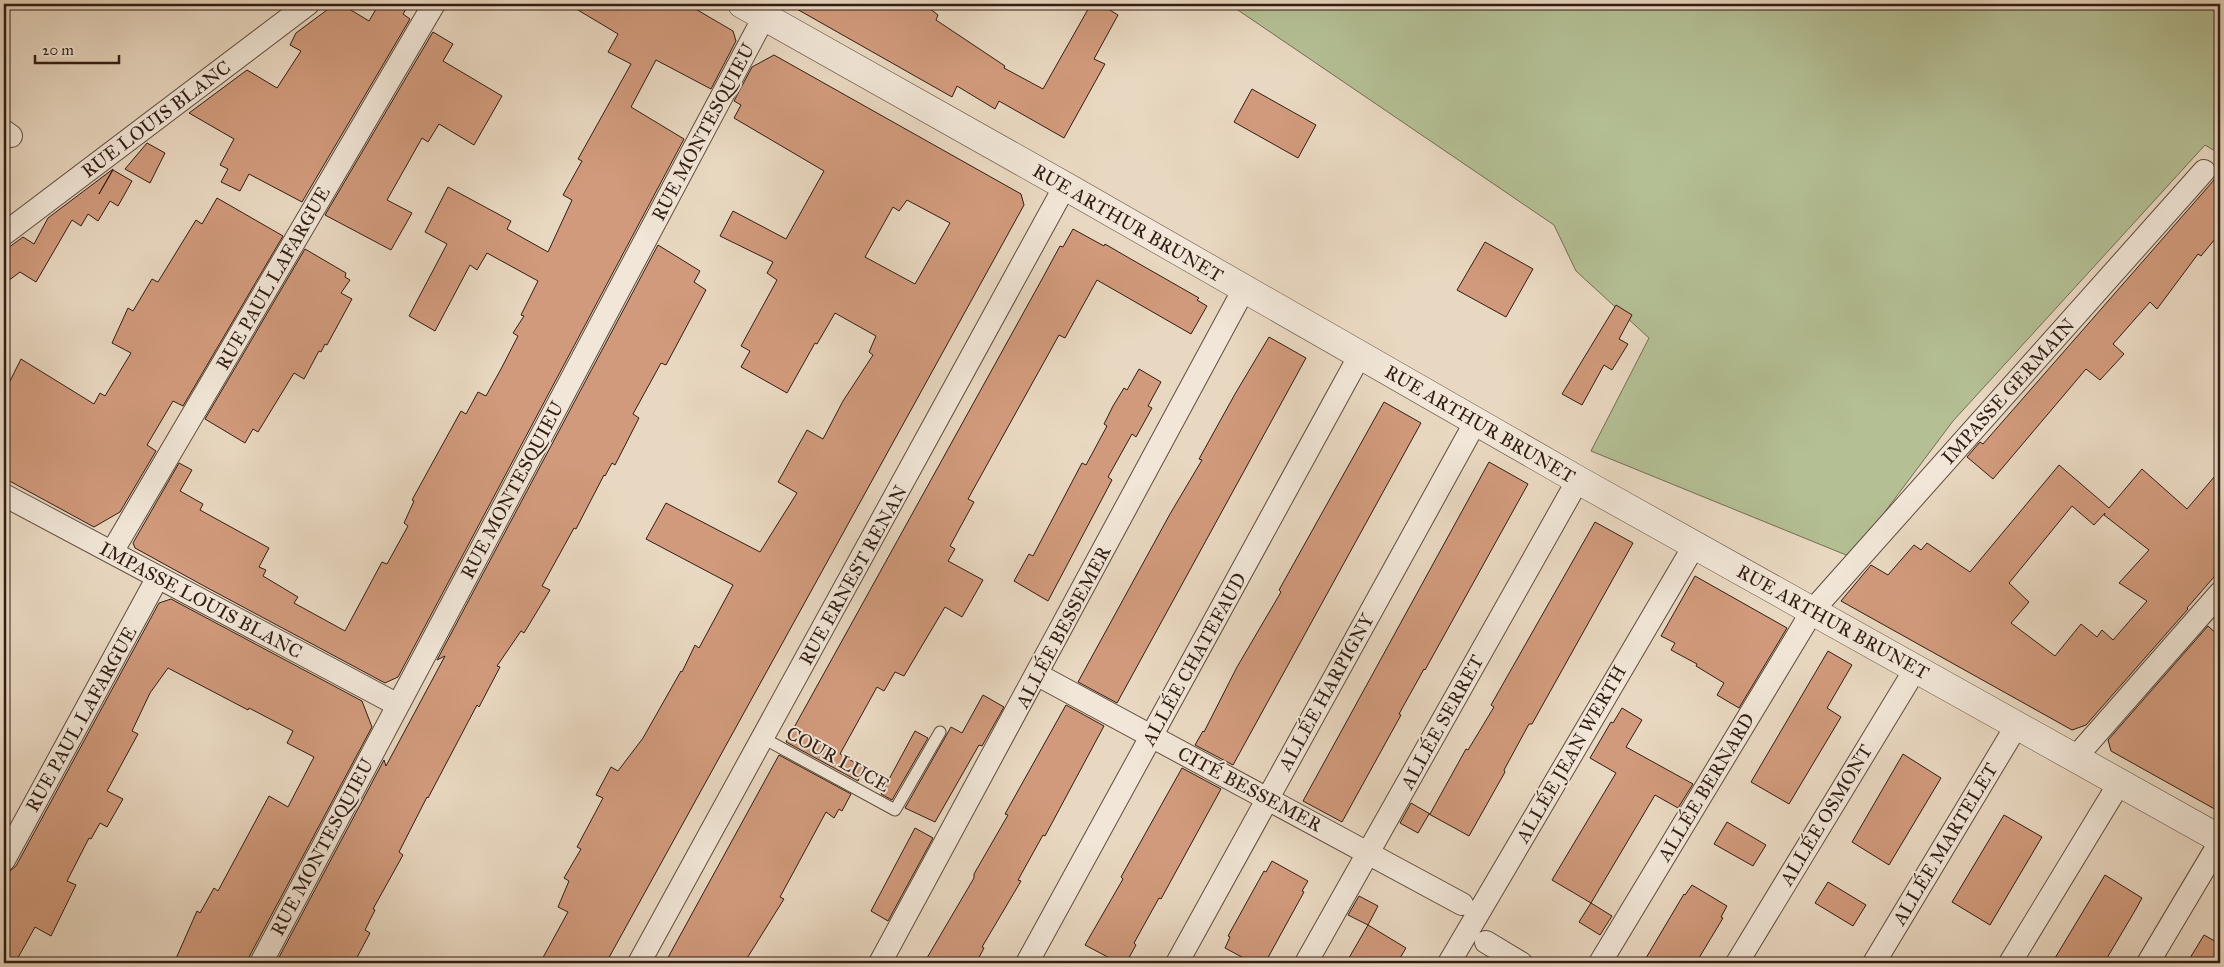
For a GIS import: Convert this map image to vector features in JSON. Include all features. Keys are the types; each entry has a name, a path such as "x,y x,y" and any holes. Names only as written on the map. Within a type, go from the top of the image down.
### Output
{"street":[{"name":"RUE LOUIS BLANC","path":"4,234 308,4"},
{"name":"RUE PAUL LAFARGUE","path":"112,552 434,4"},
{"name":"RUE ARTHUR BRUNET","path":"753,10 1694,546 1813,610 2120,782 2220,841"},
{"name":"RUE MONTESQUIEU","path":"261,963 398,705 753,10"},
{"name":"IMPASSE GERMAIN","path":"1813,610 2204,171"},
{"name":"RUE ERNEST RENAN","path":"639,963 1065,186"},
{"name":"ALLÉE BESSEMER","path":"880,963 1038,675 1244,289"},
{"name":"ALLÉE CHATEFAUD","path":"1027,963 1360,355"},
{"name":"ALLÉE HARPIGNY","path":"1177,963 1476,421"},
{"name":"ALLÉE SERRET","path":"1306,963 1578,480"},
{"name":"IMPASSE LOUIS BLANC","path":"4,496 398,705"},
{"name":"ALLÉE JEAN WERTH","path":"1448,963 1694,546"},
{"name":"RUE PAUL LAFARGUE","path":"4,860 158,577"},
{"path":"2076,758 2220,593"},
{"name":"ALLÉE BERNARD","path":"1600,963 1813,610"},
{"name":"ALLÉE OSMONT","path":"1737,963 1916,668"},
{"name":"CITÉ BESSEMER","path":"1038,675 1462,904"},
{"name":"ALLÉE MARTELET","path":"1874,963 2017,725"},
{"path":"2010,963 2120,782"},
{"path":"2148,963 2220,841"},
{"path":"1486,942 1520,963"}],"lane":[{"name":"COUR LUCE","path":"764,738 895,810 940,732"}],"green space":[{"path":"1229,4 2220,4 2220,154 2205,145 1953,421 1851,557 1591,451 1649,338 1576,271 1554,225"}],"building":[{"path":"335,4 341,4 369,21 379,4 409,4 403,14 410,19 302,202 249,174 240,191 221,182 228,169 220,165 234,139 189,113 247,70 277,88 301,51 290,45 296,33"},
{"path":"568,4 687,4 733,31 736,41 711,89 656,60 631,107 684,139 398,677 385,683 135,548 133,543 179,463 192,470 180,491 203,504 200,510 269,548 259,567 266,570 263,576 298,597 294,603 345,631 382,562 387,564 408,526 404,523 414,501 412,500 461,411 466,414 478,392 486,396 501,369 518,336 513,333 524,316 521,315 538,281 487,253 477,270 470,265 435,331 409,316 447,244 425,232 448,187 511,221 507,229 548,252 572,200 563,195 582,161 578,159 631,64 608,52 618,34"},
{"path":"788,4 924,4 938,15 936,20 1005,66 1004,68 1043,89 1091,4 1100,4 1118,15 1094,59 1105,64 1064,138 999,101 995,109 957,86 952,97"},
{"path":"433,32 453,44 443,61 502,96 474,145 439,124 428,142 422,138 387,200 412,213 391,250 325,215"},
{"path":"774,55 1021,194 1024,205 606,963 540,963 568,912 558,907 569,881 564,878 581,849 577,847 603,798 596,795 611,767 618,771 643,738 682,672 695,645 699,648 733,585 646,539 666,503 760,552 797,493 778,482 807,430 823,439 843,401 873,355 869,352 876,336 835,313 817,344 815,343 787,393 741,367 750,351 741,346 777,280 767,273 773,262 720,236 733,211 786,239 824,171 734,118 741,105 734,101 752,67","holes":["907,200 950,223 915,284 865,257 893,207 899,211"]},
{"path":"1252,89 1316,125 1298,158 1234,122"},
{"path":"147,143 165,153 150,183 125,169"},
{"path":"113,169 99,194 113,170 132,181 118,206 110,201 98,221 88,214 81,226 72,220 36,282 20,272 4,284 4,251 23,237 34,244 48,218"},
{"path":"2220,169 2220,233 2201,256 2198,254 2157,309 2150,302 2113,344 2124,354 2100,380 2086,369 1993,479 1967,457 1980,442 1983,444 2214,180"},
{"path":"217,198 283,236 183,406 173,401 147,445 156,451 120,512 94,527 4,478 4,393 21,359 94,404 100,393 105,396 131,353 112,343 128,308 133,311 152,279 158,282 196,220 202,224"},
{"path":"1073,229 1104,246 1105,244 1199,298 1197,300 1207,306 1191,334 1097,280 1065,338 1059,335 968,499 974,502 950,546 955,549 948,561 983,580 962,617 945,607 904,676 895,672 884,691 877,687 840,754 864,768 858,781 786,742 1060,246 1063,247"},
{"path":"1485,242 1533,269 1506,317 1457,290"},
{"path":"658,245 700,271 694,282 706,290 666,365 661,363 633,414 639,418 615,465 612,463 604,475 576,529 574,528 542,586 550,590 524,633 521,631 497,666 500,667 479,707 477,705 427,797 399,852 403,855 373,909 375,910 365,930 370,933 354,963 276,963 384,760 386,766 445,656 437,660"},
{"path":"305,249 346,273 345,277 350,280 341,293 352,299 327,345 325,344 321,352 319,351 304,379 294,373 258,432 253,429 245,443 205,419"},
{"path":"1616,305 1632,315 1619,339 1628,344 1612,370 1604,365 1582,405 1562,394"},
{"path":"1269,337 1306,358 1117,703 1078,682 1170,514 1202,460 1199,459"},
{"path":"1139,369 1161,382 1148,406 1152,408 1136,437 1132,434 1108,477 1112,480 1048,601 1014,581 1029,554 1033,556 1082,463 1086,465 1107,426 1104,424 1113,406 1124,388 1127,390"},
{"path":"1384,402 1421,423 1233,765 1195,745 1204,732 1237,667 1281,592 1279,590"},
{"path":"1489,462 1528,484 1399,714 1401,715 1342,822 1303,801"},
{"path":"2059,465 2109,508 2142,469 2187,509 2220,470 2220,570 2086,725 2072,730 1841,601 1871,565 1888,575 1914,545 1921,550 1927,543 1970,572","holes":["2072,506 2094,525 2105,513 2104,515 2149,550 2119,583 2147,601 2113,640 2102,630 2097,637 2081,624 2055,656 2011,623 2029,602 2009,583"]},
{"path":"1595,522 1633,543 1532,724 1529,724 1504,770 1505,772 1469,836 1429,814 1418,833 1400,823 1411,803 1430,814 1466,749 1468,750 1494,707 1491,705"},
{"path":"1695,576 1787,628 1739,708 1717,695 1724,683 1696,666 1697,664 1671,650 1675,643 1661,636"},
{"path":"171,599 362,701 372,727 249,957 248,963 174,963 197,911 200,913 214,888 218,891 269,796 288,807 314,757 287,743 293,731 249,708 248,710 168,668 150,693 132,731 138,734 107,791 123,799 107,827 100,823 91,839 89,838 67,881 76,885 51,936 35,927 15,963 4,963 4,873 16,866 159,603"},
{"path":"2208,626 2220,637 2220,812 2111,751 2108,740"},
{"path":"1828,651 1852,665 1827,708 1841,717 1789,804 1751,782"},
{"path":"983,695 1004,707 982,746 979,745 935,822 905,808 951,727 962,733"},
{"path":"1066,705 1104,726 1045,836 1043,835 1018,880 1021,881 982,947 984,948 976,963 924,963 974,878 974,874 1008,815 1005,814"},
{"path":"1622,708 1642,720 1626,747 1693,784 1678,808 1655,795 1591,903 1552,880 1616,773 1590,758 1611,722 1613,723"},
{"path":"915,731 928,738 892,800 881,794"},
{"path":"1903,754 1941,778 1889,865 1852,842"},
{"path":"779,755 851,794 842,811 839,809 834,818 826,812 780,897 784,899 744,963 665,963"},
{"path":"1182,768 1221,789 1161,899 1159,898 1134,943 1136,945 1126,963 1119,963 1085,945 1123,879 1121,877"},
{"path":"2004,815 2042,837 1990,925 1952,902"},
{"path":"1727,822 1766,845 1753,866 1714,844"},
{"path":"915,828 933,838 888,921 871,911"},
{"path":"1272,861 1308,881 1302,891 1304,892 1265,963 1253,963 1225,948 1230,937 1228,936 1264,871 1266,872"},
{"path":"2105,875 2142,898 2104,963 2052,963"},
{"path":"1828,882 1866,905 1853,926 1815,903"},
{"path":"1692,885 1727,906 1721,917 1723,918 1696,963 1643,963 1684,894"},
{"path":"1359,896 1378,906 1368,925 1348,915"},
{"path":"1591,903 1612,916 1600,935 1579,922"},
{"path":"1368,925 1406,948 1397,963 1346,963"},
{"path":"2204,935 2220,944 2220,963 2187,963"}]}
